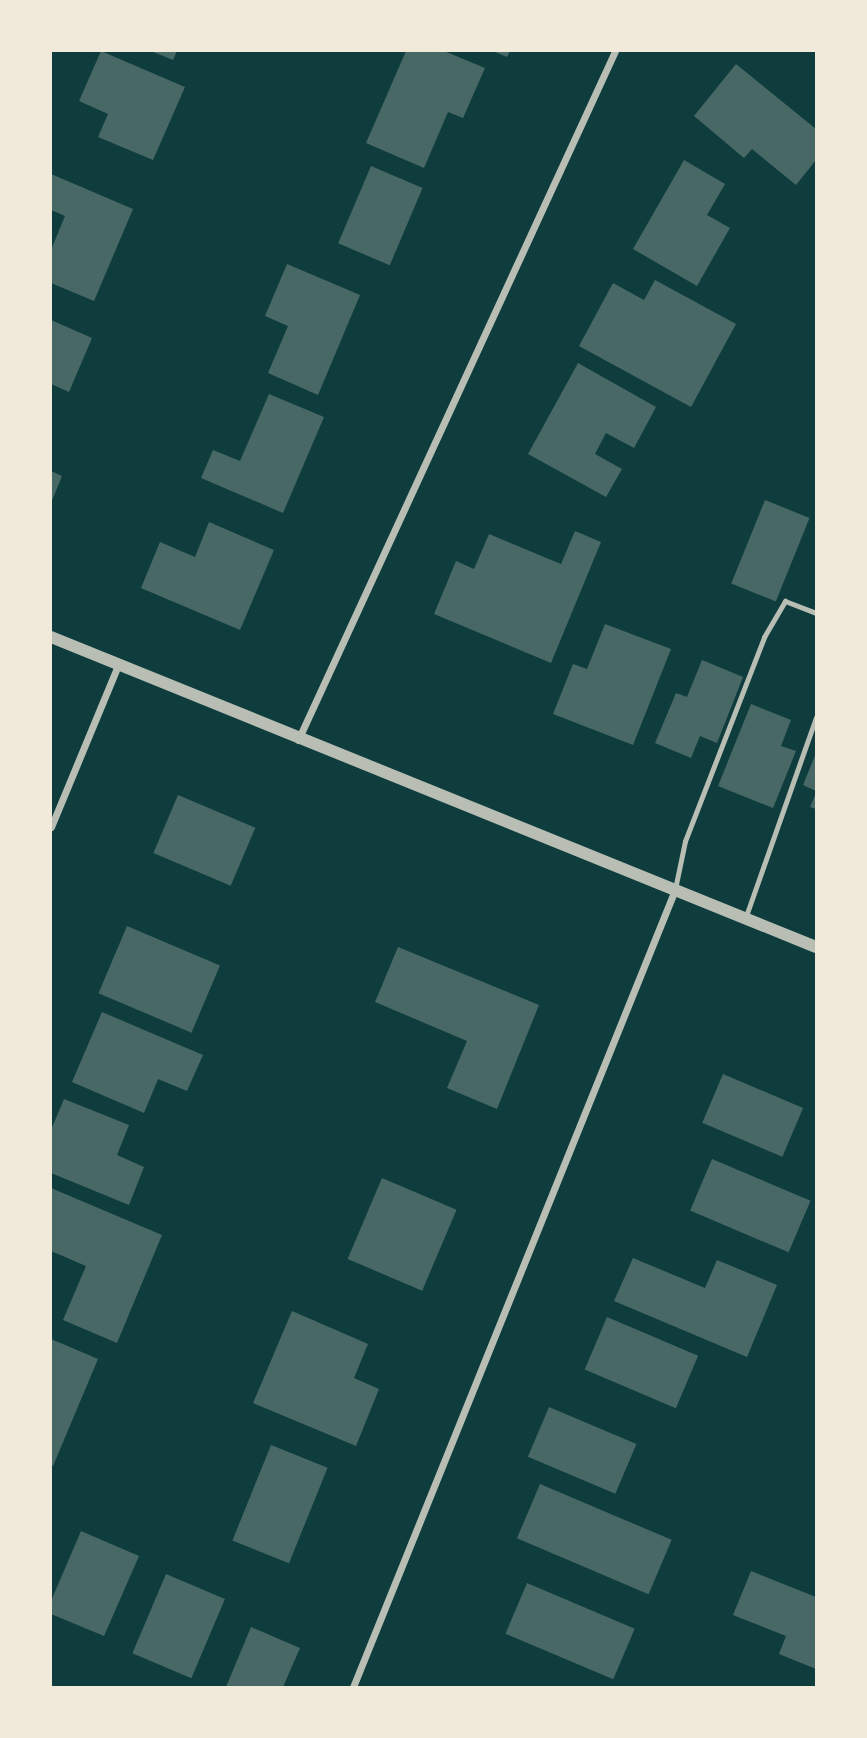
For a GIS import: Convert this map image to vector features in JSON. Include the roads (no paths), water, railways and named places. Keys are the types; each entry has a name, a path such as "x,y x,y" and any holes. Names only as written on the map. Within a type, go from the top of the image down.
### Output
{"street":[{"path":"298,740 615,51"},
{"path":"51,638 674,892 816,947"},
{"path":"51,827 118,665"},
{"path":"353,1687 674,892"}],"lane":[{"path":"674,892 685,841 764,637 785,601 816,613"},
{"path":"745,919 816,717"}]}
